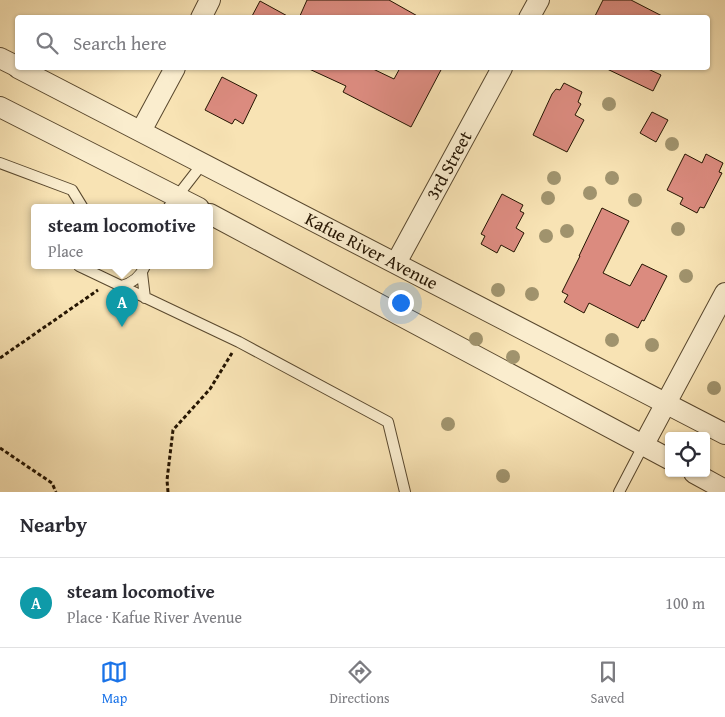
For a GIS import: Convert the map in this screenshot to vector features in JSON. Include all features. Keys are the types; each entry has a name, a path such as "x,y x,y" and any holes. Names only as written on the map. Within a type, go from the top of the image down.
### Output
{"street":[{"path":"202,15 210,0"},
{"path":"531,15 539,0"},
{"name":"Kafue River Avenue","path":"0,58 15,66"},
{"name":"Kafue River Avenue","path":"24,70 725,434"},
{"path":"141,131 173,70"},
{"name":"3rd Street","path":"396,263 501,70"},
{"path":"0,107 172,202"},
{"path":"213,216 665,457"},
{"path":"643,446 725,293"},
{"path":"701,477 725,490"}],"lane":[{"path":"0,163 72,190 81,204"},
{"path":"172,202 202,163"},
{"path":"85,269 239,342 388,422 405,492"},
{"path":"121,286 129,284 143,269"},
{"path":"143,269 145,298"},
{"path":"619,492 643,446"}],"path":[{"path":"0,358 110,281"},
{"path":"168,492 167,480 173,430 210,389 239,342"},
{"path":"0,448 52,483 56,492"}],"building":[{"path":"307,0 389,0 416,15 300,15"},
{"path":"603,0 631,0 660,15 596,15"},
{"path":"260,1 286,15 253,15"},
{"path":"311,70 375,70 394,79 399,70 441,70 411,127 343,92 346,86"},
{"path":"609,70 650,70 661,75 653,91"},
{"path":"222,77 257,95 243,124 235,119 232,124 205,110"},
{"path":"564,83 582,92 578,102 581,104 575,115 584,120 567,152 533,135 552,94 556,89 560,90"},
{"path":"652,112 668,120 656,142 640,133"},
{"path":"685,154 702,163 706,154 723,163 719,172 722,173 704,208 700,207 697,213 680,204 683,198 667,190"},
{"path":"502,194 523,205 520,211 524,213 516,228 524,233 514,252 501,245 497,253 481,244 485,236 481,234"},
{"path":"602,208 629,221 603,273 630,286 642,264 667,276 644,321 642,320 638,328 589,303 584,313 564,302 568,295 562,292"}],"place":[{"name":"steam locomotive","path":"122,327"}]}
